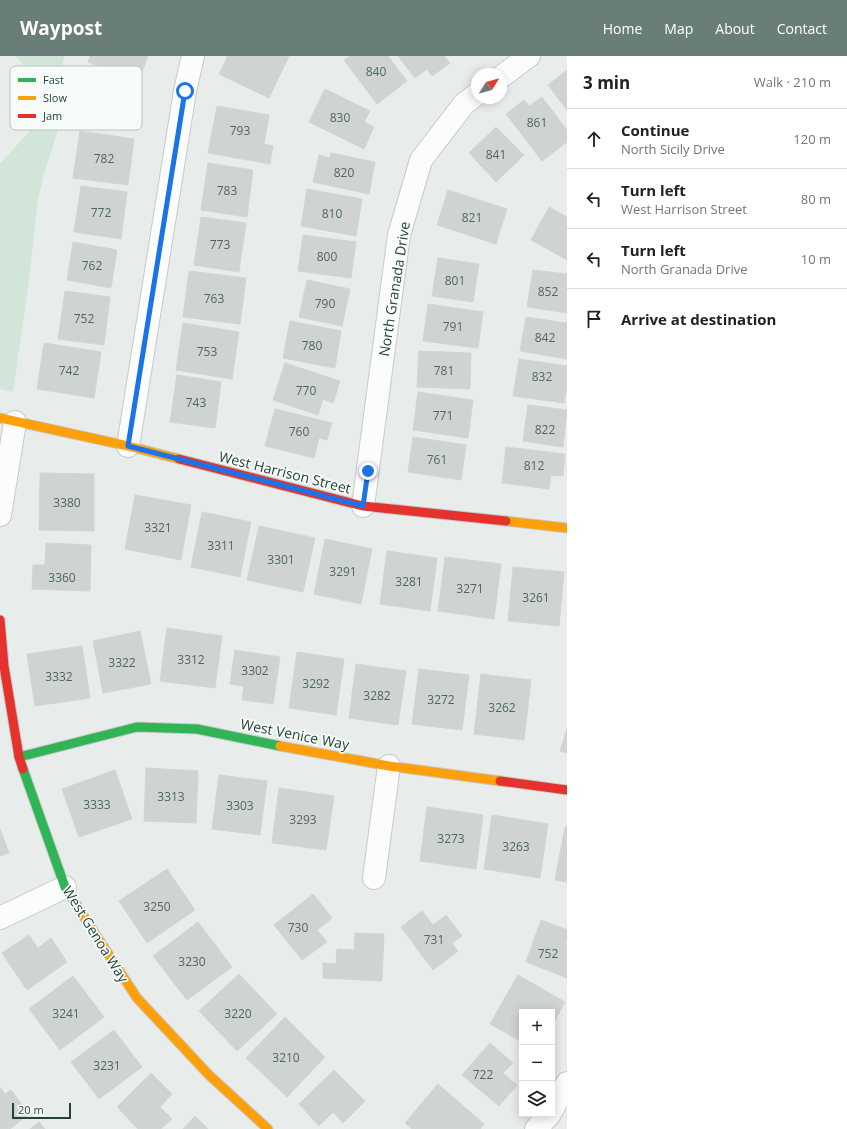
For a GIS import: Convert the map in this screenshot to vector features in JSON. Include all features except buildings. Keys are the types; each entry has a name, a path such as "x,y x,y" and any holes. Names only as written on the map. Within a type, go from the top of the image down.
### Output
{"street":[{"path":"128,446 185,91 193,56"},
{"path":"507,72 529,56"},
{"name":"North Granada Drive","path":"363,506 399,235 421,160 464,104 471,99"},
{"path":"0,515 8,420"},
{"name":"West Harrison Street","path":"8,420 128,446 363,506 567,528"},
{"name":"West Genoa Way","path":"0,620 4,666 19,757 65,887 137,998 209,1075 268,1129"},
{"name":"West Venice Way","path":"19,757 137,727 197,729 257,742 389,766 567,790"},
{"path":"374,878 389,766"},
{"path":"0,918 65,887"},
{"path":"555,1105 567,1083"},
{"path":"536,1129 547,1117"}],"green space":[{"path":"16,56 64,56 62,66 24,66"},
{"path":"31,130 58,130 44,174 38,199 29,281 13,392 0,389 0,164"}],"traffic: fast":[{"path":"19,757 137,727 197,729 280,746"},
{"path":"23,769 65,887 82,914"}],"traffic: slow":[{"path":"0,418 128,446 179,459"},
{"path":"506,521 567,528"},
{"path":"280,746 389,766 500,781"},
{"path":"82,914 137,998 209,1075 268,1129"}],"traffic: jam":[{"path":"179,459 363,506 506,521"},
{"path":"0,620 4,666 19,757 23,769"},
{"path":"500,781 567,790"}],"route":[{"path":"185,91 128,446 363,506 368,471"}]}
